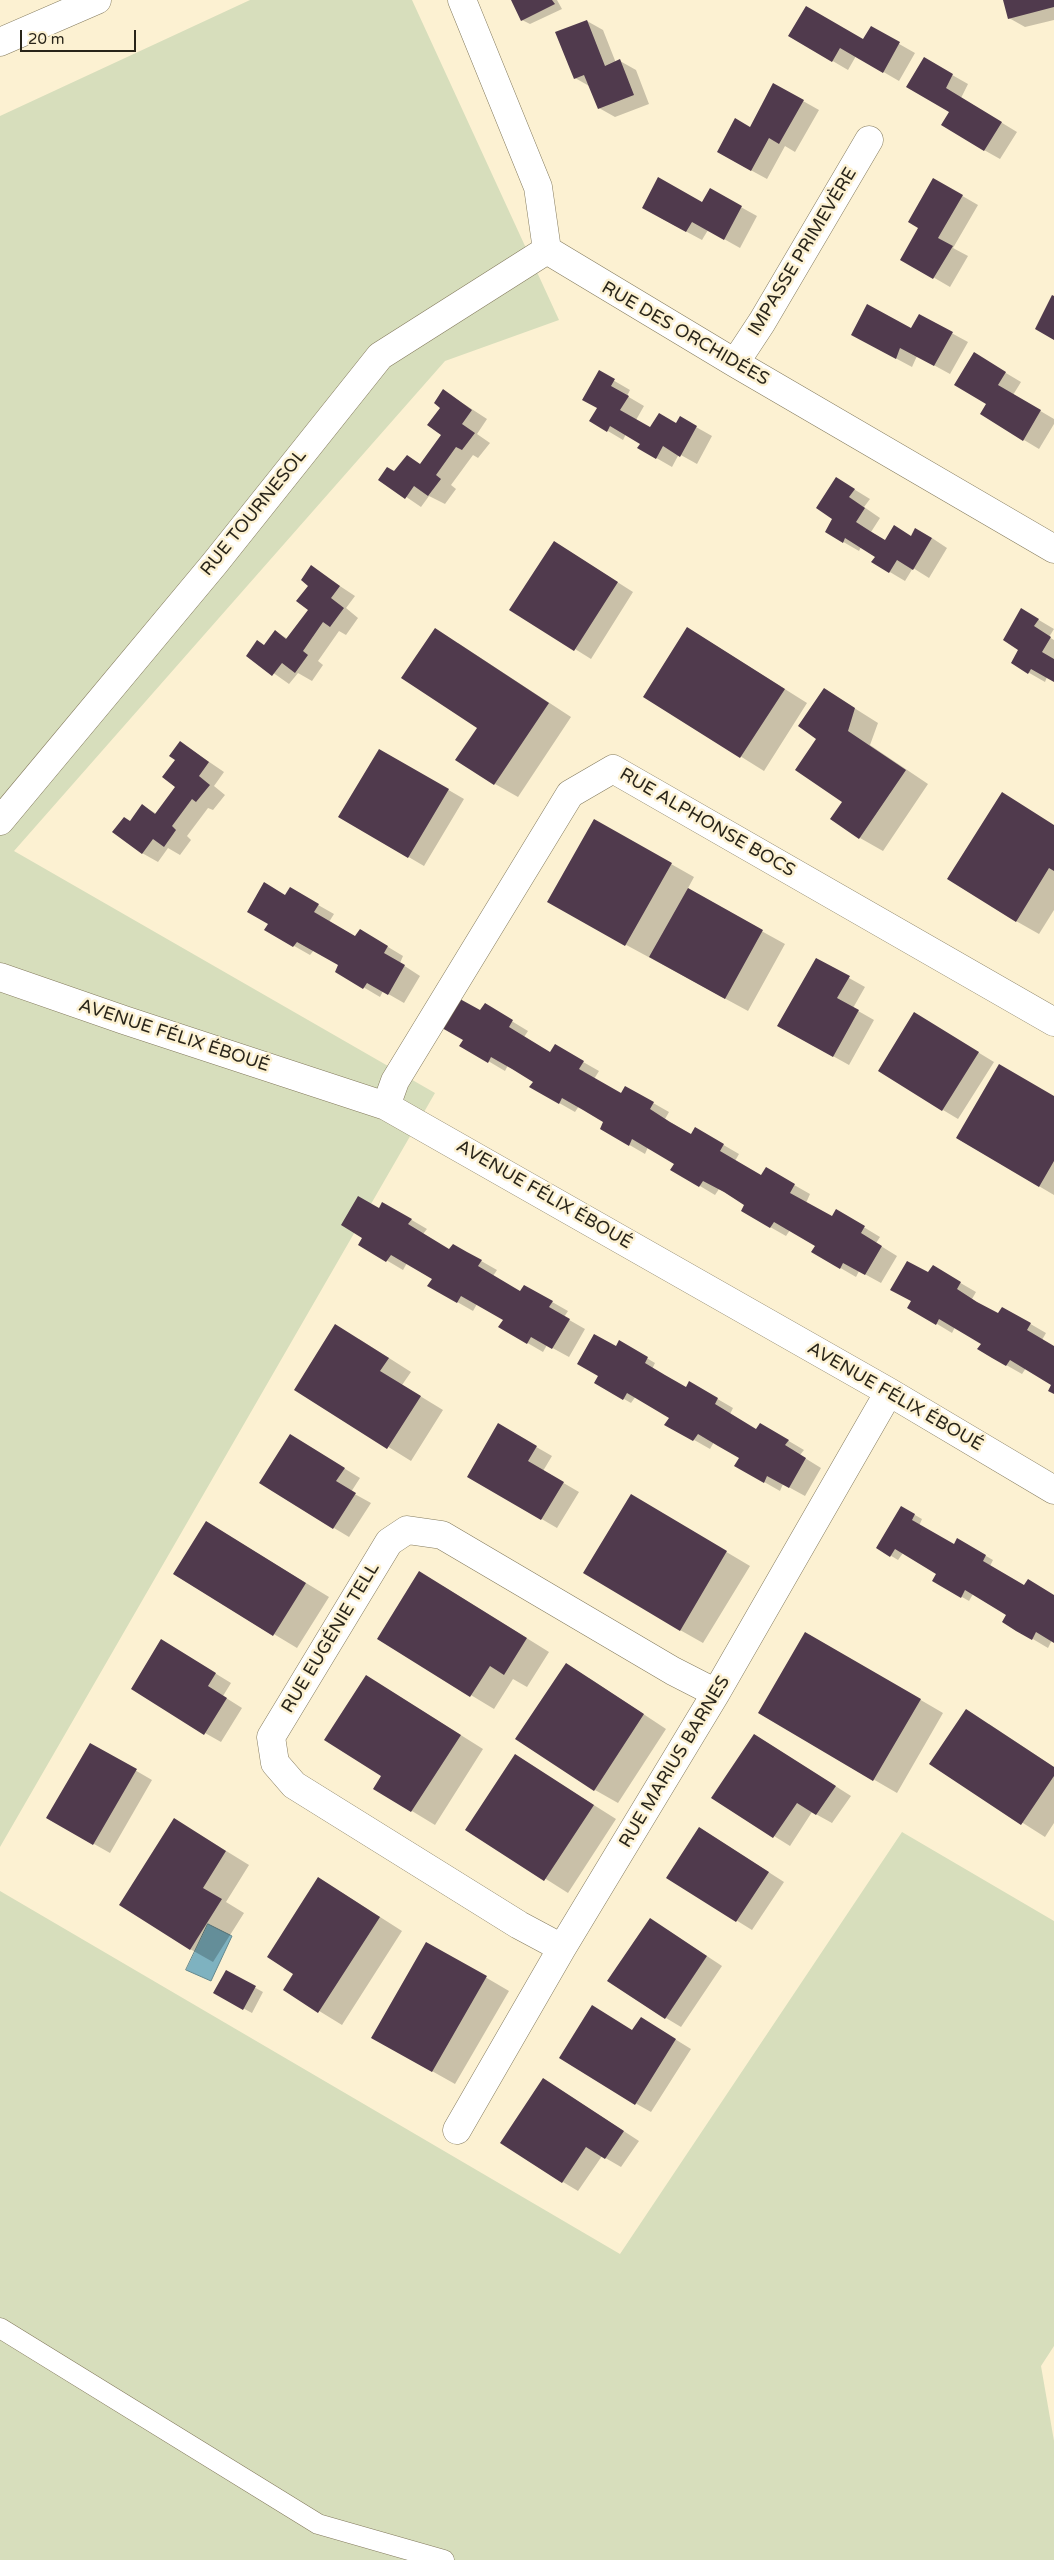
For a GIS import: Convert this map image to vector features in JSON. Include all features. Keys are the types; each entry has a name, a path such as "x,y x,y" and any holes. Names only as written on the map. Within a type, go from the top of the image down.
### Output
{"street":[{"path":"0,42 97,0"},
{"path":"462,0 538,187 547,250"},
{"name":"IMPASSE PRIMEVÈRE","path":"735,363 762,322 869,140"},
{"name":"RUE DES ORCHIDÉES","path":"547,250 735,363 1054,548"},
{"name":"RUE TOURNESOL","path":"0,821 215,563 380,356 547,250"},
{"name":"RUE ALPHONSE BOCS","path":"386,1106 396,1081 570,794 613,769 1054,1022"},
{"name":"AVENUE FÉLIX ÉBOUÉ","path":"0,977 386,1106 889,1392 1054,1490"},
{"name":"RUE MARIUS BARNES","path":"457,2130 562,1948 716,1693 889,1392"},
{"name":"RUE EUGÉNIE TELL","path":"562,1948 519,1925 294,1785 275,1763 271,1736 389,1542 407,1530 442,1535 673,1671 716,1693"}],"lane":[{"path":"0,2328 318,2524 444,2560"}],"green space":[{"path":"250,0 412,0 559,320 445,361 14,851 435,1093 0,1847 0,116"},
{"path":"902,1832 1054,1921 1054,2346 1041,2366 1054,2441 1054,2560 0,2560 0,1891 620,2254"}],"water":[{"path":"208,1924 232,1936 211,1981 186,1970"}],"building":[{"path":"511,0 552,0 555,4 521,21"},
{"path":"1003,0 1054,0 1054,7 1008,19"},
{"path":"806,6 863,39 871,26 900,42 883,73 840,48 832,62 788,36"},
{"path":"587,20 605,66 620,59 634,95 598,109 584,75 574,79 555,32"},
{"path":"924,57 953,74 946,88 1002,122 984,151 941,125 949,112 906,87"},
{"path":"773,83 804,100 779,144 769,138 751,171 717,152 735,118 750,127"},
{"path":"658,177 702,202 710,188 742,206 724,240 692,222 686,232 642,208"},
{"path":"933,178 963,195 938,238 953,246 933,279 900,260 918,228 908,222"},
{"path":"1052,295 1054,296 1054,340 1035,329"},
{"path":"867,304 911,328 919,314 953,332 934,366 900,348 896,359 851,335"},
{"path":"974,352 1006,372 998,385 1041,410 1023,441 980,414 986,404 954,385"},
{"path":"599,370 615,379 611,386 629,396 620,410 650,427 659,413 676,423 680,416 697,426 680,457 663,446 656,459 637,448 640,444 610,426 607,432 589,421 597,408 582,400"},
{"path":"443,389 472,410 462,424 475,433 462,450 456,447 436,475 441,479 428,496 414,486 405,499 378,480 387,467 394,471 407,455 420,464 441,435 427,425 440,408 434,403"},
{"path":"836,477 855,489 849,497 865,508 856,522 870,531 885,540 894,525 911,536 915,528 932,538 913,570 897,560 889,573 871,562 875,557 845,538 843,543 825,532 832,519 816,508"},
{"path":"554,541 618,582 574,651 509,610"},
{"path":"311,565 340,586 331,598 344,608 330,627 323,622 303,651 308,655 295,673 282,663 272,676 246,656 257,640 264,645 275,630 286,639 308,610 296,601 308,586 301,580"},
{"path":"1021,608 1039,619 1034,626 1051,637 1042,652 1054,659 1054,682 1031,669 1028,674 1011,663 1018,650 1003,640"},
{"path":"687,627 785,689 740,758 643,697"},
{"path":"435,628 549,703 494,785 455,760 477,728 401,678"},
{"path":"824,688 855,708 848,731 906,770 859,839 830,819 842,802 795,770 816,739 798,726"},
{"path":"180,741 209,762 199,776 210,785 196,802 192,799 172,826 176,830 164,847 153,839 142,854 112,832 124,817 130,821 142,804 155,814 175,787 162,777 175,760 169,756"},
{"path":"379,749 449,789 408,858 338,817"},
{"path":"1002,792 1054,825 1054,871 1049,868 1016,922 947,879"},
{"path":"594,819 672,863 625,946 547,902"},
{"path":"264,882 285,895 290,887 319,904 314,912 355,936 360,929 388,946 384,953 405,965 388,995 367,983 363,989 335,972 338,965 297,942 293,947 264,930 268,924 247,912"},
{"path":"688,888 763,930 725,999 649,957"},
{"path":"816,958 850,976 837,998 859,1010 833,1057 777,1026"},
{"path":"460,999 480,1010 485,1003 513,1020 509,1027 550,1052 555,1044 584,1061 579,1069 621,1093 625,1086 654,1102 650,1109 691,1134 695,1127 724,1144 720,1151 761,1175 766,1167 795,1184 790,1193 832,1216 836,1209 865,1226 861,1233 882,1246 865,1275 843,1263 840,1269 811,1252 815,1246 774,1222 770,1228 741,1211 744,1205 724,1192 703,1181 699,1187 670,1170 674,1164 632,1139 629,1146 600,1129 603,1122 583,1110 562,1098 559,1104 529,1087 533,1082 512,1069 491,1057 488,1063 459,1046 463,1040 442,1028"},
{"path":"914,1012 979,1052 942,1111 878,1071"},
{"path":"999,1064 1054,1096 1054,1161 1039,1187 956,1138"},
{"path":"358,1196 379,1208 382,1202 412,1219 408,1224 449,1249 453,1244 482,1260 478,1266 520,1291 524,1285 553,1301 549,1307 570,1319 552,1349 531,1337 527,1344 498,1327 503,1320 461,1296 457,1303 427,1286 432,1279 391,1255 386,1262 358,1245 362,1238 341,1225"},
{"path":"907,1261 928,1272 933,1265 961,1282 957,1289 977,1302 998,1313 1002,1307 1031,1323 1027,1330 1054,1346 1054,1394 1048,1391 1051,1385 1010,1360 1006,1366 977,1349 981,1344 939,1319 936,1325 907,1308 911,1301 890,1290"},
{"path":"335,1324 389,1358 380,1371 421,1396 387,1449 294,1390"},
{"path":"594,1334 616,1346 619,1340 648,1357 645,1363 665,1375 686,1387 689,1381 718,1398 715,1404 756,1429 760,1423 789,1440 785,1445 806,1458 789,1488 767,1476 764,1483 734,1466 739,1458 698,1434 693,1441 664,1425 669,1418 627,1393 623,1400 594,1383 598,1376 577,1364"},
{"path":"498,1423 537,1446 528,1461 564,1482 541,1520 467,1477"},
{"path":"290,1434 345,1468 336,1481 356,1493 333,1529 259,1483"},
{"path":"631,1494 727,1551 680,1631 583,1573"},
{"path":"901,1506 915,1514 912,1520 954,1544 957,1538 986,1555 983,1561 1024,1585 1028,1579 1054,1595 1054,1643 1036,1632 1032,1640 1016,1631 1002,1622 1006,1615 965,1590 961,1598 932,1581 936,1574 895,1549 890,1557 876,1548"},
{"path":"206,1521 306,1583 273,1636 173,1574"},
{"path":"419,1571 527,1638 504,1675 490,1666 470,1697 377,1639"},
{"path":"805,1632 921,1699 873,1781 758,1713"},
{"path":"161,1639 216,1673 208,1686 227,1698 204,1735 131,1689"},
{"path":"566,1663 644,1714 594,1791 515,1739"},
{"path":"366,1675 461,1735 411,1812 373,1789 381,1776 324,1740"},
{"path":"966,1709 1054,1767 1054,1776 1021,1825 929,1764"},
{"path":"754,1734 836,1786 816,1815 797,1803 773,1838 711,1798"},
{"path":"90,1743 137,1769 93,1845 46,1818"},
{"path":"515,1754 594,1805 544,1881 465,1830"},
{"path":"174,1818 226,1851 203,1888 222,1899 190,1950 119,1905"},
{"path":"699,1827 769,1872 736,1922 666,1878"},
{"path":"318,1877 380,1917 318,2013 283,1990 293,1974 267,1957"},
{"path":"650,1918 707,1956 665,2019 607,1981"},
{"path":"426,1942 487,1976 432,2072 371,2038"},
{"path":"226,1970 256,1986 243,2010 213,1993"},
{"path":"592,2005 632,2030 641,2017 676,2039 635,2105 559,2058"},
{"path":"543,2078 624,2131 605,2159 586,2147 562,2183 500,2143"}]}
